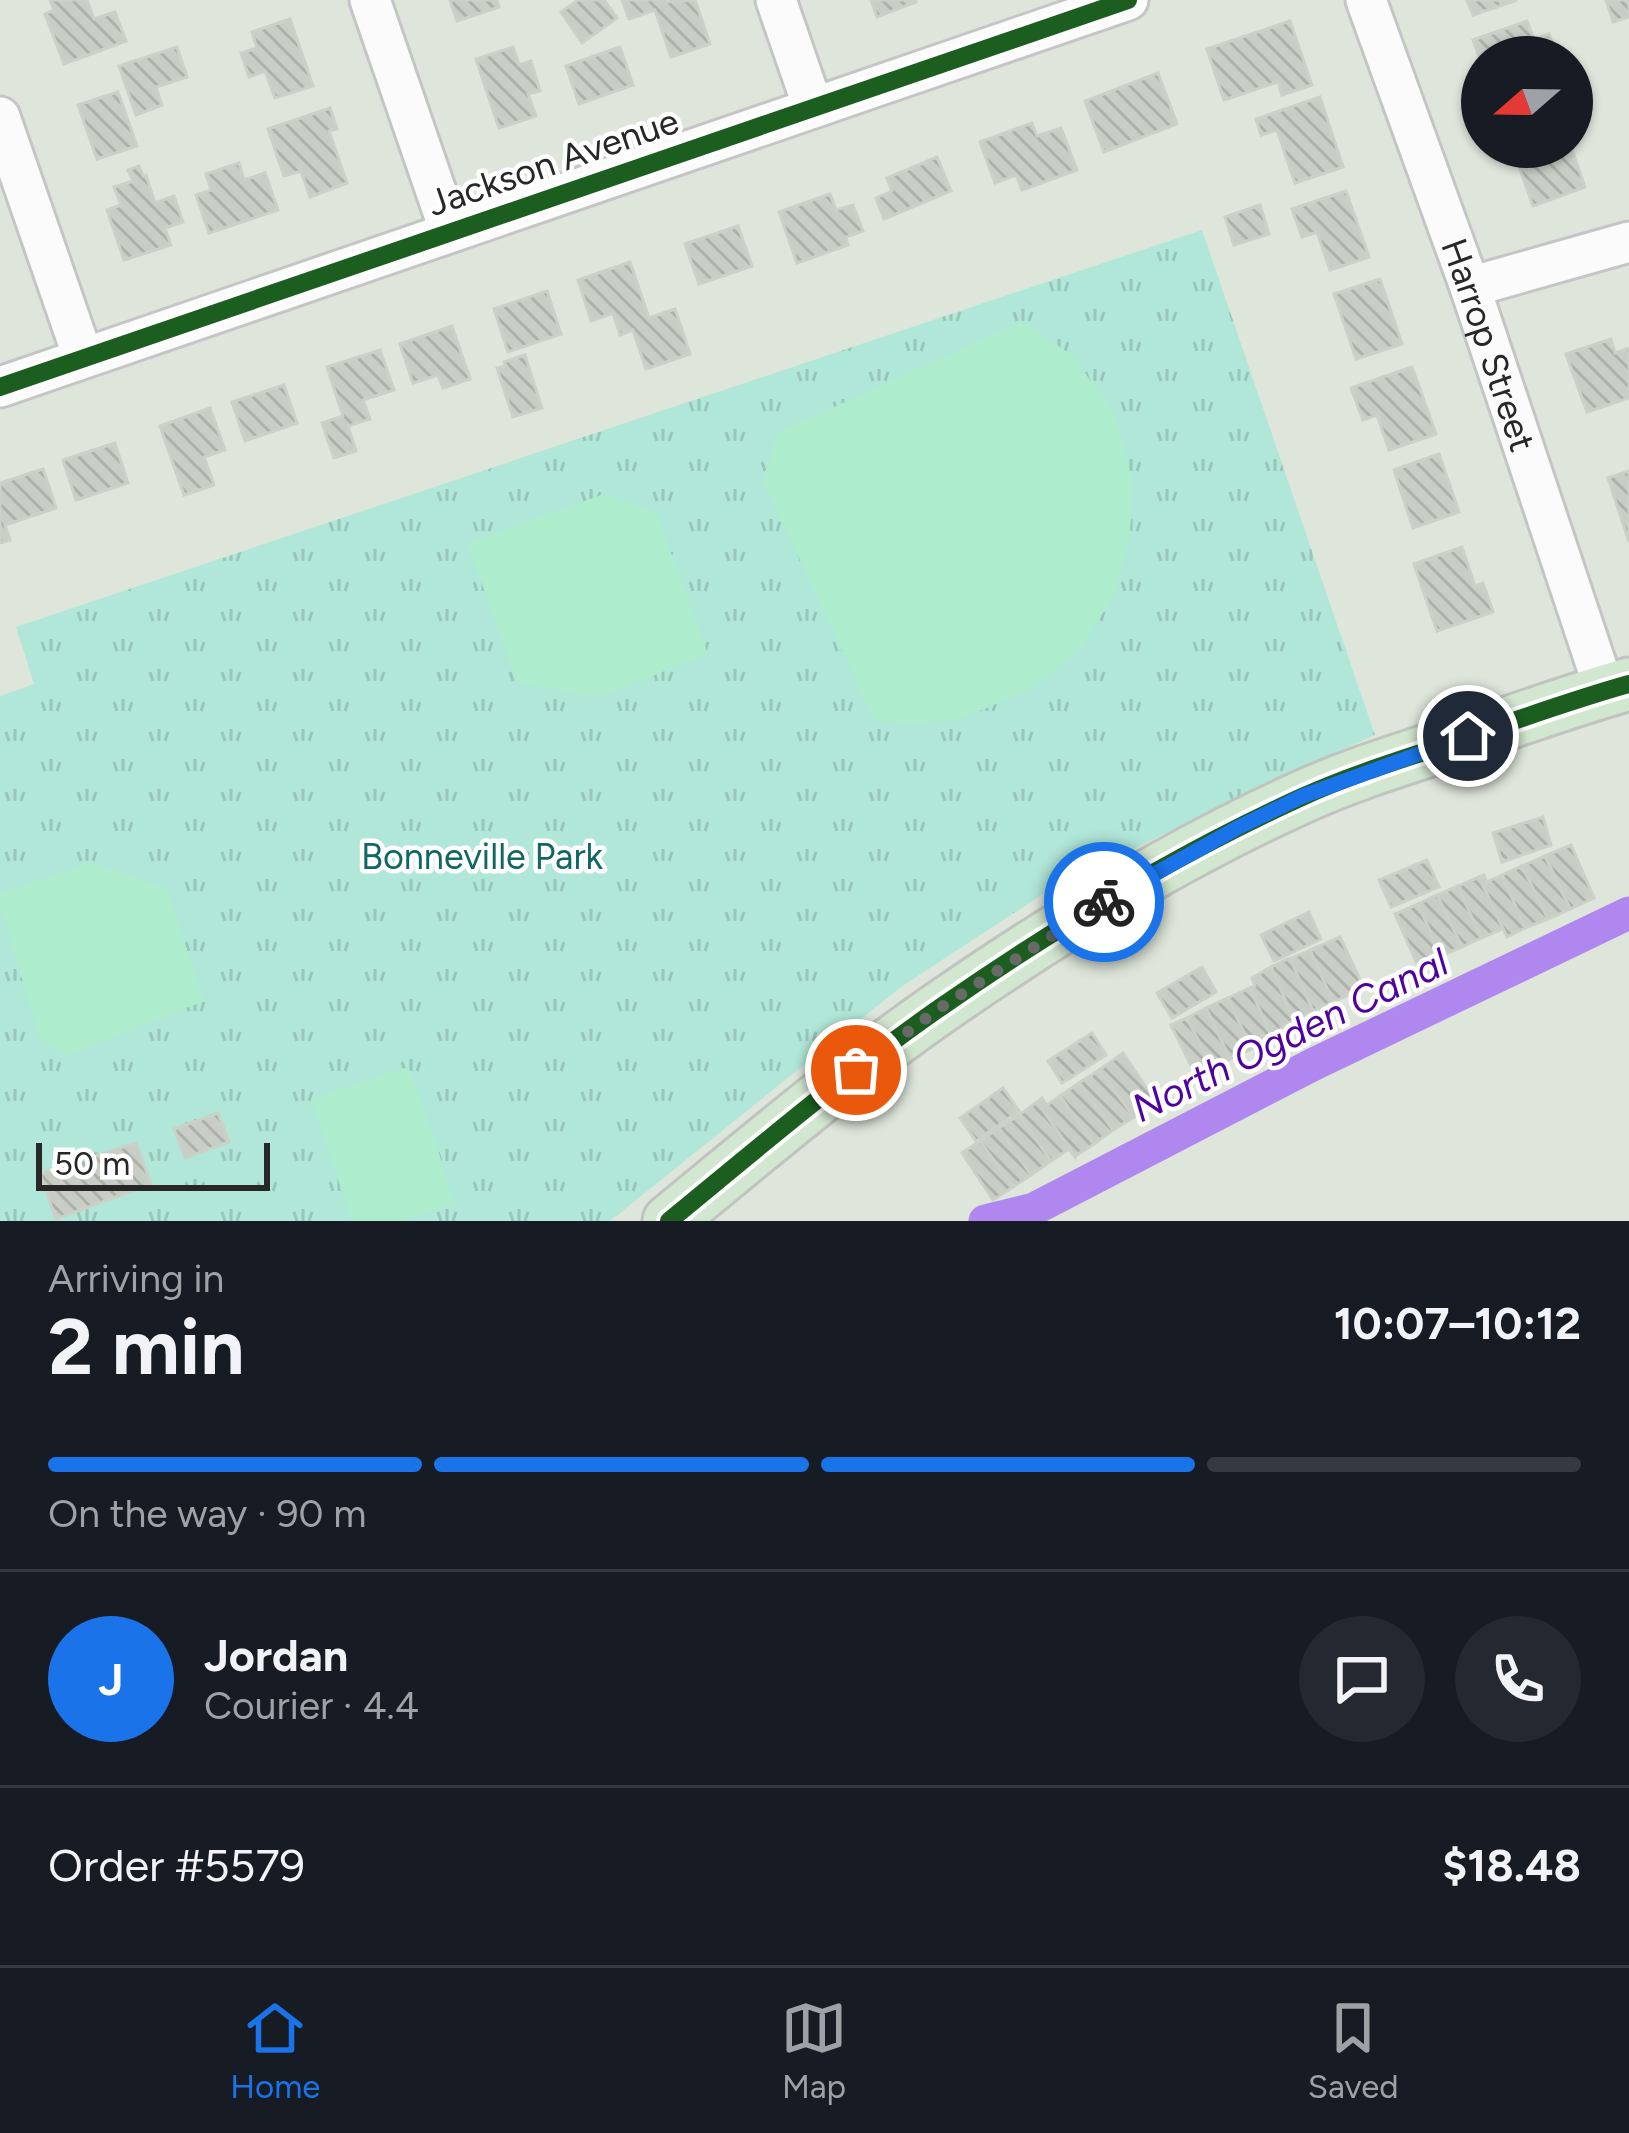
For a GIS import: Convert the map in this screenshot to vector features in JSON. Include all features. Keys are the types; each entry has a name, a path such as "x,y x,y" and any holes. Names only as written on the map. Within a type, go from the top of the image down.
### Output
{"main road":[{"path":"669,1221 940,1008 1071,922 1184,857 1334,783 1617,687"}],"street":[{"path":"370,0 450,232"},
{"path":"776,0 813,107"},
{"name":"Jackson Avenue","path":"0,387 1128,0"},
{"name":"Harrop Street","path":"1366,0 1617,687"},
{"path":"0,118 83,357"},
{"path":"1470,287 1629,242"}],"green space":[{"name":"Bonneville Park","path":"1202,230 1375,735 1049,890 901,987 610,1221 0,1221 0,696 34,684 16,627"},
{"path":"1020,322 1071,354 1115,414 1133,483 1130,534 1115,594 1079,650 1029,690 963,718 915,724 875,721 763,481 777,433"},
{"path":"607,493 657,514 708,654 599,697 518,683 467,543"},
{"path":"90,863 167,889 204,1001 67,1055 40,1040 0,893"},
{"path":"408,1067 454,1203 400,1221 352,1221 311,1099"}],"building":[{"path":"50,0 87,0 94,19 115,12 126,41 64,64 45,14 54,10"},
{"path":"450,0 497,0 499,7 457,21"},
{"path":"578,0 604,0 617,18 582,43 561,12"},
{"path":"622,0 695,0 710,44 671,57 655,10 629,19"},
{"path":"871,0 915,0 916,2 877,17"},
{"path":"1467,0 1517,0 1473,15"},
{"path":"1606,0 1629,0 1629,17 1613,22"},
{"path":"290,19 313,86 275,98 265,71 249,77 241,53 257,48 252,32"},
{"path":"1290,21 1312,85 1282,95 1278,82 1224,100 1207,49"},
{"path":"1527,21 1533,36 1484,36"},
{"path":"177,47 187,77 156,87 162,105 136,115 119,66"},
{"path":"513,47 519,65 531,61 540,91 528,94 536,116 499,128 476,59"},
{"path":"620,47 633,85 579,104 566,66"},
{"path":"1158,73 1177,124 1104,152 1085,101"},
{"path":"118,92 137,146 97,159 78,105"},
{"path":"1320,97 1343,167 1295,183 1277,130 1261,135 1256,119"},
{"path":"330,108 337,129 329,131 347,183 310,197 301,171 284,176 268,129"},
{"path":"1032,123 1037,136 1061,128 1077,170 1022,190 1016,175 995,183 980,142"},
{"path":"937,157 951,191 884,219 876,198 892,191 887,178"},
{"path":"239,163 244,180 265,173 278,210 209,233 196,195 211,190 206,174"},
{"path":"139,166 155,203 174,196 183,222 165,228 171,245 124,260 107,210 121,205 114,187 133,181 128,170"},
{"path":"1519,168 1578,168 1585,187 1533,206"},
{"path":"1346,191 1369,257 1330,270 1317,232 1302,237 1292,209"},
{"path":"830,194 836,210 853,205 863,231 846,237 848,245 797,263 779,212"},
{"path":"1260,205 1269,234 1234,245 1225,217"},
{"path":"738,226 752,266 699,284 685,244"},
{"path":"630,262 649,318 675,309 690,354 646,369 633,330 620,335 613,313 591,321 578,280"},
{"path":"1380,279 1402,344 1356,359 1334,294"},
{"path":"547,291 561,334 508,352 494,309"},
{"path":"452,326 470,379 443,388 438,375 413,383 400,344"},
{"path":"1611,339 1615,353 1629,348 1629,398 1587,412 1566,354"},
{"path":"380,350 394,390 363,400 370,419 348,426 356,451 334,458 322,423 343,416 327,367"},
{"path":"525,355 542,408 513,417 497,368"},
{"path":"1412,367 1436,434 1389,450 1377,415 1363,420 1351,388"},
{"path":"284,385 297,423 245,441 232,402"},
{"path":"210,408 225,450 204,457 214,485 184,495 160,426"},
{"path":"115,443 128,483 76,500 63,460"},
{"path":"1439,454 1459,512 1413,528 1394,470"},
{"path":"43,469 56,508 5,525 10,540 0,543 0,483"},
{"path":"1629,471 1629,542 1608,478"},
{"path":"1462,547 1475,586 1483,583 1493,612 1437,631 1414,564"},
{"path":"1543,817 1551,845 1502,862 1493,833"},
{"path":"1571,845 1594,898 1570,909 1545,856"},
{"path":"1545,856 1570,909 1548,919 1522,866"},
{"path":"1427,860 1439,887 1391,907 1379,880"},
{"path":"1522,866 1548,919 1525,928 1502,875"},
{"path":"1484,875 1487,882 1502,875 1525,928 1507,937 1479,877"},
{"path":"1479,877 1503,929 1481,938 1458,886"},
{"path":"1458,886 1481,938 1462,947 1437,895"},
{"path":"1437,895 1462,947 1441,956 1418,904"},
{"path":"1418,904 1441,956 1418,966 1395,914"},
{"path":"1309,912 1321,939 1274,961 1261,935"},
{"path":"1340,937 1364,988 1333,1002 1310,950"},
{"path":"1310,950 1333,1002 1313,1011 1290,959"},
{"path":"1290,958 1313,1011 1294,1020 1271,967"},
{"path":"1202,967 1216,992 1172,1018 1157,993"},
{"path":"1271,967 1294,1020 1281,1027 1285,1035 1273,1040 1250,988 1255,986 1252,978"},
{"path":"1250,988 1273,1040 1251,1049 1228,998"},
{"path":"1228,998 1251,1049 1230,1059 1206,1008"},
{"path":"1206,1008 1230,1059 1212,1068 1187,1018"},
{"path":"1187,1018 1212,1068 1196,1076 1171,1025"},
{"path":"1092,1033 1106,1055 1062,1083 1048,1061"},
{"path":"1123,1053 1156,1102 1134,1117 1099,1070"},
{"path":"1099,1070 1134,1117 1113,1130 1079,1083"},
{"path":"1079,1083 1113,1130 1094,1144 1060,1096"},
{"path":"1003,1088 1019,1111 976,1141 960,1118"},
{"path":"1060,1096 1094,1144 1075,1156 1037,1102 1042,1098 1047,1105"},
{"path":"1037,1102 1075,1157 1069,1149 1051,1161 1019,1115"},
{"path":"218,1113 229,1142 185,1158 174,1129"},
{"path":"1019,1115 1051,1161 1031,1175 999,1128"},
{"path":"999,1128 1031,1175 1013,1187 980,1141"},
{"path":"980,1141 1013,1187 993,1200 962,1153"},
{"path":"136,1143 151,1184 56,1219 40,1174"}],"waterway":[{"name":"North Ogden Canal","path":"985,1221 1034,1209 1314,1064 1629,913"}],"cycle path":[{"path":"0,387 1128,0"},
{"path":"669,1221 906,1032 1028,949 1162,868 1336,783 1629,684"}],"way so far":[{"path":"856,1070 940,1008 1104,902"}],"route":[{"path":"1104,902 1303,796 1468,736"}]}
